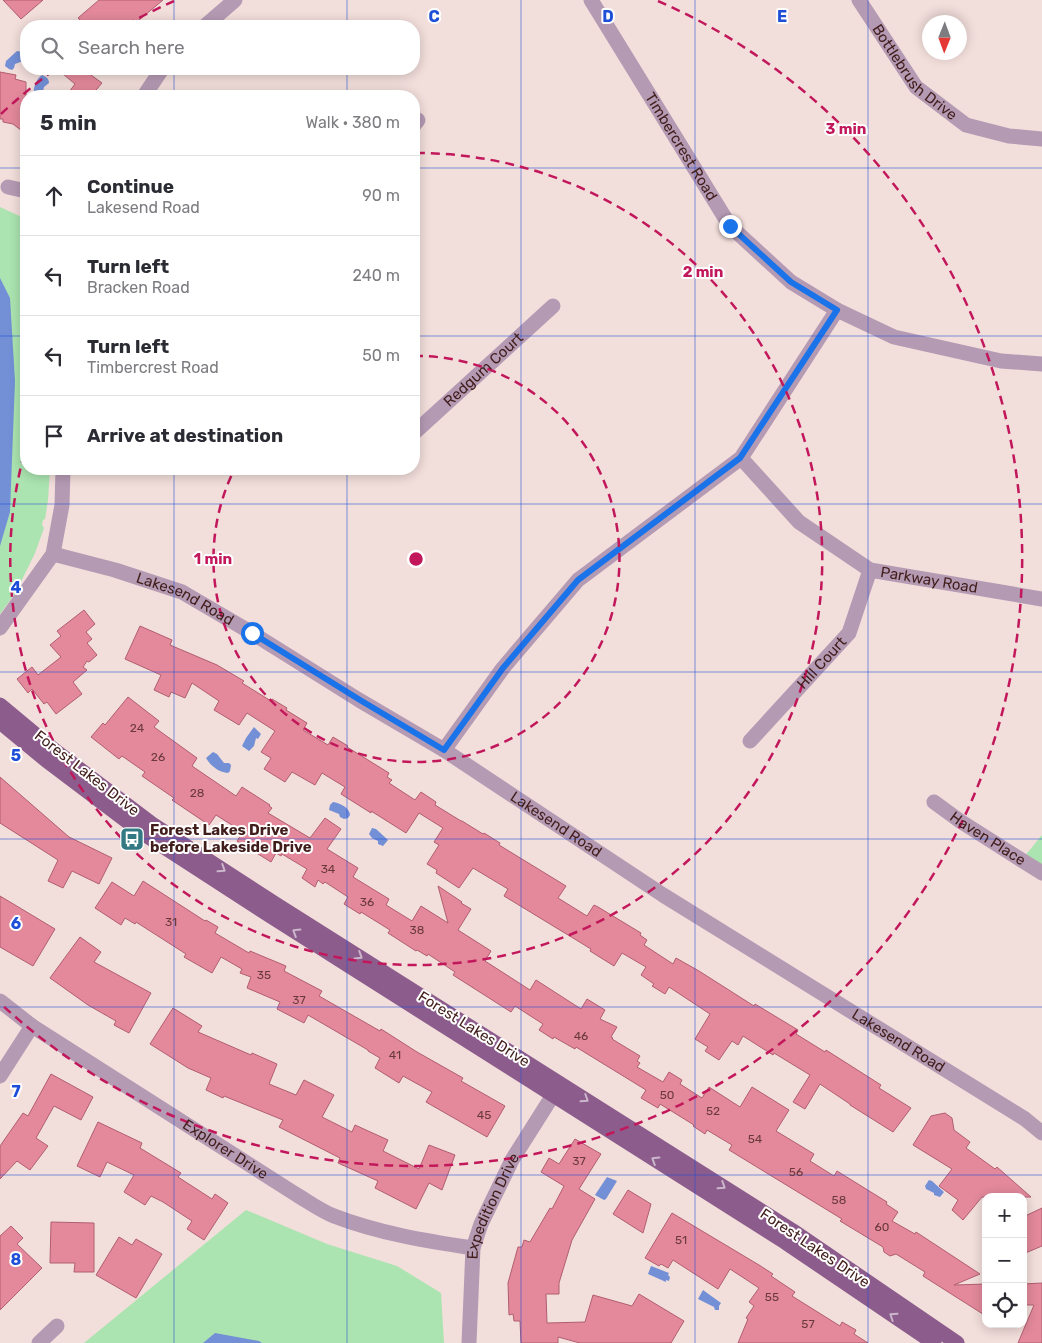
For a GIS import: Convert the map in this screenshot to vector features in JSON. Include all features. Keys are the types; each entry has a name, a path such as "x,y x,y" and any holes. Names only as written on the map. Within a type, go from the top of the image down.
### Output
{"main road":[{"name":"Forest Lakes Drive","path":"0,705 54,750 152,824 557,1089 934,1343"},
{"name":"Forest Lakes Drive","path":"0,722 46,760 144,834 793,1232 957,1343"}],"street":[{"path":"212,20 235,0"},
{"name":"Timbercrest Road","path":"591,0 730,226 791,282 837,310 894,337 1000,362 1042,364"},
{"name":"Bottlebrush Drive","path":"859,0 916,87 959,120 966,125 1009,136 1042,139"},
{"path":"148,90 158,75"},
{"path":"8,187 20,189"},
{"name":"Redgum Court","path":"420,428 553,306"},
{"path":"444,750 503,668 578,580 740,458 837,310"},
{"name":"Parkway Road","path":"740,458 799,522 870,570 1042,599"},
{"path":"0,628 53,554 62,505 62,475"},
{"name":"Lakesend Road","path":"53,554 115,570 182,592 444,750 664,895 1025,1119 1042,1133"},
{"name":"Hill Court","path":"750,741 848,633 870,570"},
{"name":"Haven Place","path":"934,802 960,821 1042,873"},
{"name":"Explorer Drive","path":"0,1001 32,1026 288,1190 332,1215 369,1228 425,1241 473,1248"},
{"path":"0,1076 32,1026"},
{"name":"Expedition Drive","path":"468,1343 473,1248 512,1160 557,1089"},
{"path":"39,1343 57,1326"}],"green space":[{"path":"0,207 20,216 20,475 50,475 48,500 45,519 42,525 44,528 35,553 16,592 0,614"},
{"path":"1042,835 1042,867 1024,857"},
{"path":"246,1210 327,1244 397,1266 441,1293 444,1343 84,1343"}],"water":[{"path":"17,51 20,52 20,62 15,64 12,70 5,66 6,61"},
{"path":"42,75 48,79 49,83 43,90 34,90 38,79"},
{"path":"0,278 10,298 15,381 10,512 0,546"},
{"path":"254,727 261,734 258,739 256,738 254,746 249,751 242,746"},
{"path":"213,752 224,763 231,765 228,773 218,770 208,761 206,758"},
{"path":"333,802 350,812 348,818 344,819 339,814 329,810"},
{"path":"372,828 376,829 388,840 383,846 378,844 378,841 369,834"},
{"path":"607,1177 617,1181 604,1200 595,1195"},
{"path":"929,1180 944,1192 940,1197 926,1189 925,1186"},
{"path":"651,1266 669,1273 669,1281 666,1280 666,1282 648,1274"},
{"path":"703,1290 721,1303 719,1310 715,1310 714,1307 698,1299"},
{"path":"215,1333 259,1341 262,1343 203,1343"}],"building":[{"path":"3,0 43,0 21,19"},
{"path":"99,0 163,0 139,20 80,20 78,18"},
{"path":"0,72 16,75 15,79 26,82 26,90 20,90 20,129 13,124 3,122 3,119 0,119"},
{"path":"64,75 91,75 102,83 96,90 70,90 75,84"},
{"path":"84,610 95,624 86,632 92,639 87,643 97,655 89,662 87,661 83,667 87,670 73,682 82,694 56,714 47,702 44,704 32,689 28,693 17,679 32,667 38,675 61,657 50,645 61,636 57,631"},
{"path":"140,626 172,640 170,645 217,665 244,681 242,683 271,701 272,699 287,708 286,710 307,723 303,730 328,745 333,737 348,746 389,773 387,777 392,780 389,783 415,800 421,792 436,802 435,805 500,843 499,845 566,886 558,898 587,916 594,905 598,907 641,933 640,935 647,940 644,945 673,964 676,958 754,1006 755,1004 798,1030 796,1034 825,1052 826,1050 881,1085 879,1088 911,1108 893,1132 820,1084 805,1109 793,1102 810,1075 743,1036 738,1045 732,1041 719,1060 705,1051 708,1047 695,1039 710,1014 669,987 665,994 652,986 654,984 641,975 646,967 622,953 614,966 590,951 591,949 504,896 508,889 473,868 459,888 436,873 437,870 427,864 439,845 434,842 443,828 419,813 406,833 341,794 345,787 322,773 315,785 292,772 285,782 264,769 271,758 261,752 275,731 247,713 239,725 214,710 219,701 192,683 185,698 171,692 169,697 154,690 161,675 125,659"},
{"path":"128,697 159,721 154,727 197,758 192,766 236,796 242,787 270,805 272,808 268,813 310,838 325,818 341,829 327,849 358,868 353,877 389,899 386,905 412,921 421,906 448,923 438,886 471,909 458,930 491,951 485,961 530,990 536,980 581,1009 587,999 605,1010 600,1019 617,1027 611,1037 612,1039 640,1056 637,1061 640,1063 637,1067 663,1082 669,1072 682,1080 680,1084 702,1098 709,1087 740,1107 752,1087 789,1110 776,1131 814,1154 810,1161 834,1176 837,1171 887,1202 886,1204 898,1212 892,1221 915,1234 916,1232 980,1274 954,1285 982,1284 982,1313 923,1276 925,1272 896,1254 890,1256 884,1252 883,1247 840,1221 842,1219 729,1150 732,1145 707,1130 705,1134 660,1104 658,1108 641,1098 646,1090 576,1047 575,1049 554,1037 553,1039 539,1030 543,1024 515,1006 511,1012 453,975 455,972 428,954 427,956 416,951 388,933 390,930 344,904 348,897 325,882 323,884 318,880 315,887 302,878 307,869 282,854 281,856 276,853 271,862 237,841 243,832 216,815 209,825 172,800 174,798 142,776 145,772 122,756 119,759 91,737 103,723 105,725"},
{"path":"0,777 69,837 112,858 99,884 72,871 63,888 48,881 58,860 0,823"},
{"path":"143,881 205,921 218,927 215,933 249,953 250,951 286,966 284,971 322,991 319,996 380,1031 381,1029 463,1078 461,1081 505,1106 487,1137 426,1102 432,1092 403,1076 399,1083 375,1068 380,1058 368,1050 308,1015 304,1023 277,1009 280,1002 247,988 251,977 240,973 242,969 221,957 212,973 184,957 186,954 136,922 135,924 125,918 121,925 95,908 112,882 134,896"},
{"path":"0,896 55,929 33,966 0,947"},
{"path":"80,937 101,952 94,962 151,993 129,1033 114,1025 116,1021 88,1005 50,978"},
{"path":"173,1008 202,1026 198,1032 277,1064 269,1084 296,1095 304,1080 334,1095 322,1117 352,1132 355,1125 388,1140 383,1151 419,1169 429,1145 455,1155 442,1190 429,1183 416,1209 375,1188 378,1181 338,1163 340,1158 279,1127 283,1120 206,1090 211,1078 188,1068 150,1044"},
{"path":"51,1074 93,1097 81,1120 54,1106 36,1138 48,1146 30,1170 17,1161 0,1179 0,1146 23,1113 28,1116"},
{"path":"945,1113 952,1118 954,1130 970,1142 966,1148 995,1169 997,1167 1026,1193 982,1193 982,1197 963,1220 952,1210 958,1200 939,1186 952,1169 913,1145 931,1116"},
{"path":"98,1122 142,1143 140,1148 181,1173 178,1177 212,1199 215,1194 228,1203 204,1240 187,1229 192,1221 163,1202 151,1196 145,1205 124,1192 134,1175 107,1162 100,1177 77,1166"},
{"path":"575,1139 601,1154 579,1189 595,1199 572,1240 559,1283 559,1294 546,1294 547,1323 585,1322 593,1295 632,1306 639,1294 684,1321 671,1343 580,1343 558,1337 558,1343 521,1343 520,1321 514,1321 513,1314 509,1315 508,1283 518,1247 522,1247 524,1240 530,1242 550,1208 552,1209 564,1186 541,1172 549,1158 559,1164"},
{"path":"628,1190 651,1204 643,1233 613,1214"},
{"path":"1042,1208 1042,1246 1027,1252 1027,1238 1027,1215"},
{"path":"672,1213 773,1274 771,1276 795,1292 792,1296 840,1326 842,1322 856,1330 854,1334 868,1343 738,1343 748,1319 746,1318 754,1306 749,1302 759,1288 730,1269 718,1289 673,1260 668,1268 661,1264 659,1266 645,1258"},
{"path":"51,1222 94,1223 94,1272 74,1272 75,1263 50,1263"},
{"path":"11,1226 23,1238 17,1244 42,1268 0,1310 0,1236"},
{"path":"119,1237 132,1245 136,1239 162,1254 136,1298 96,1275"},
{"path":"1042,1283 1042,1343 1018,1343 1024,1328 1027,1328 1027,1322 1034,1305 1027,1305 1027,1284"}],"place":[{"name":"Forest Lakes Drive before Lakeside Drive","path":"132,839"}],"route":[{"path":"252,633 444,750 503,668 578,580 740,458 837,310 791,282 730,226"}]}
